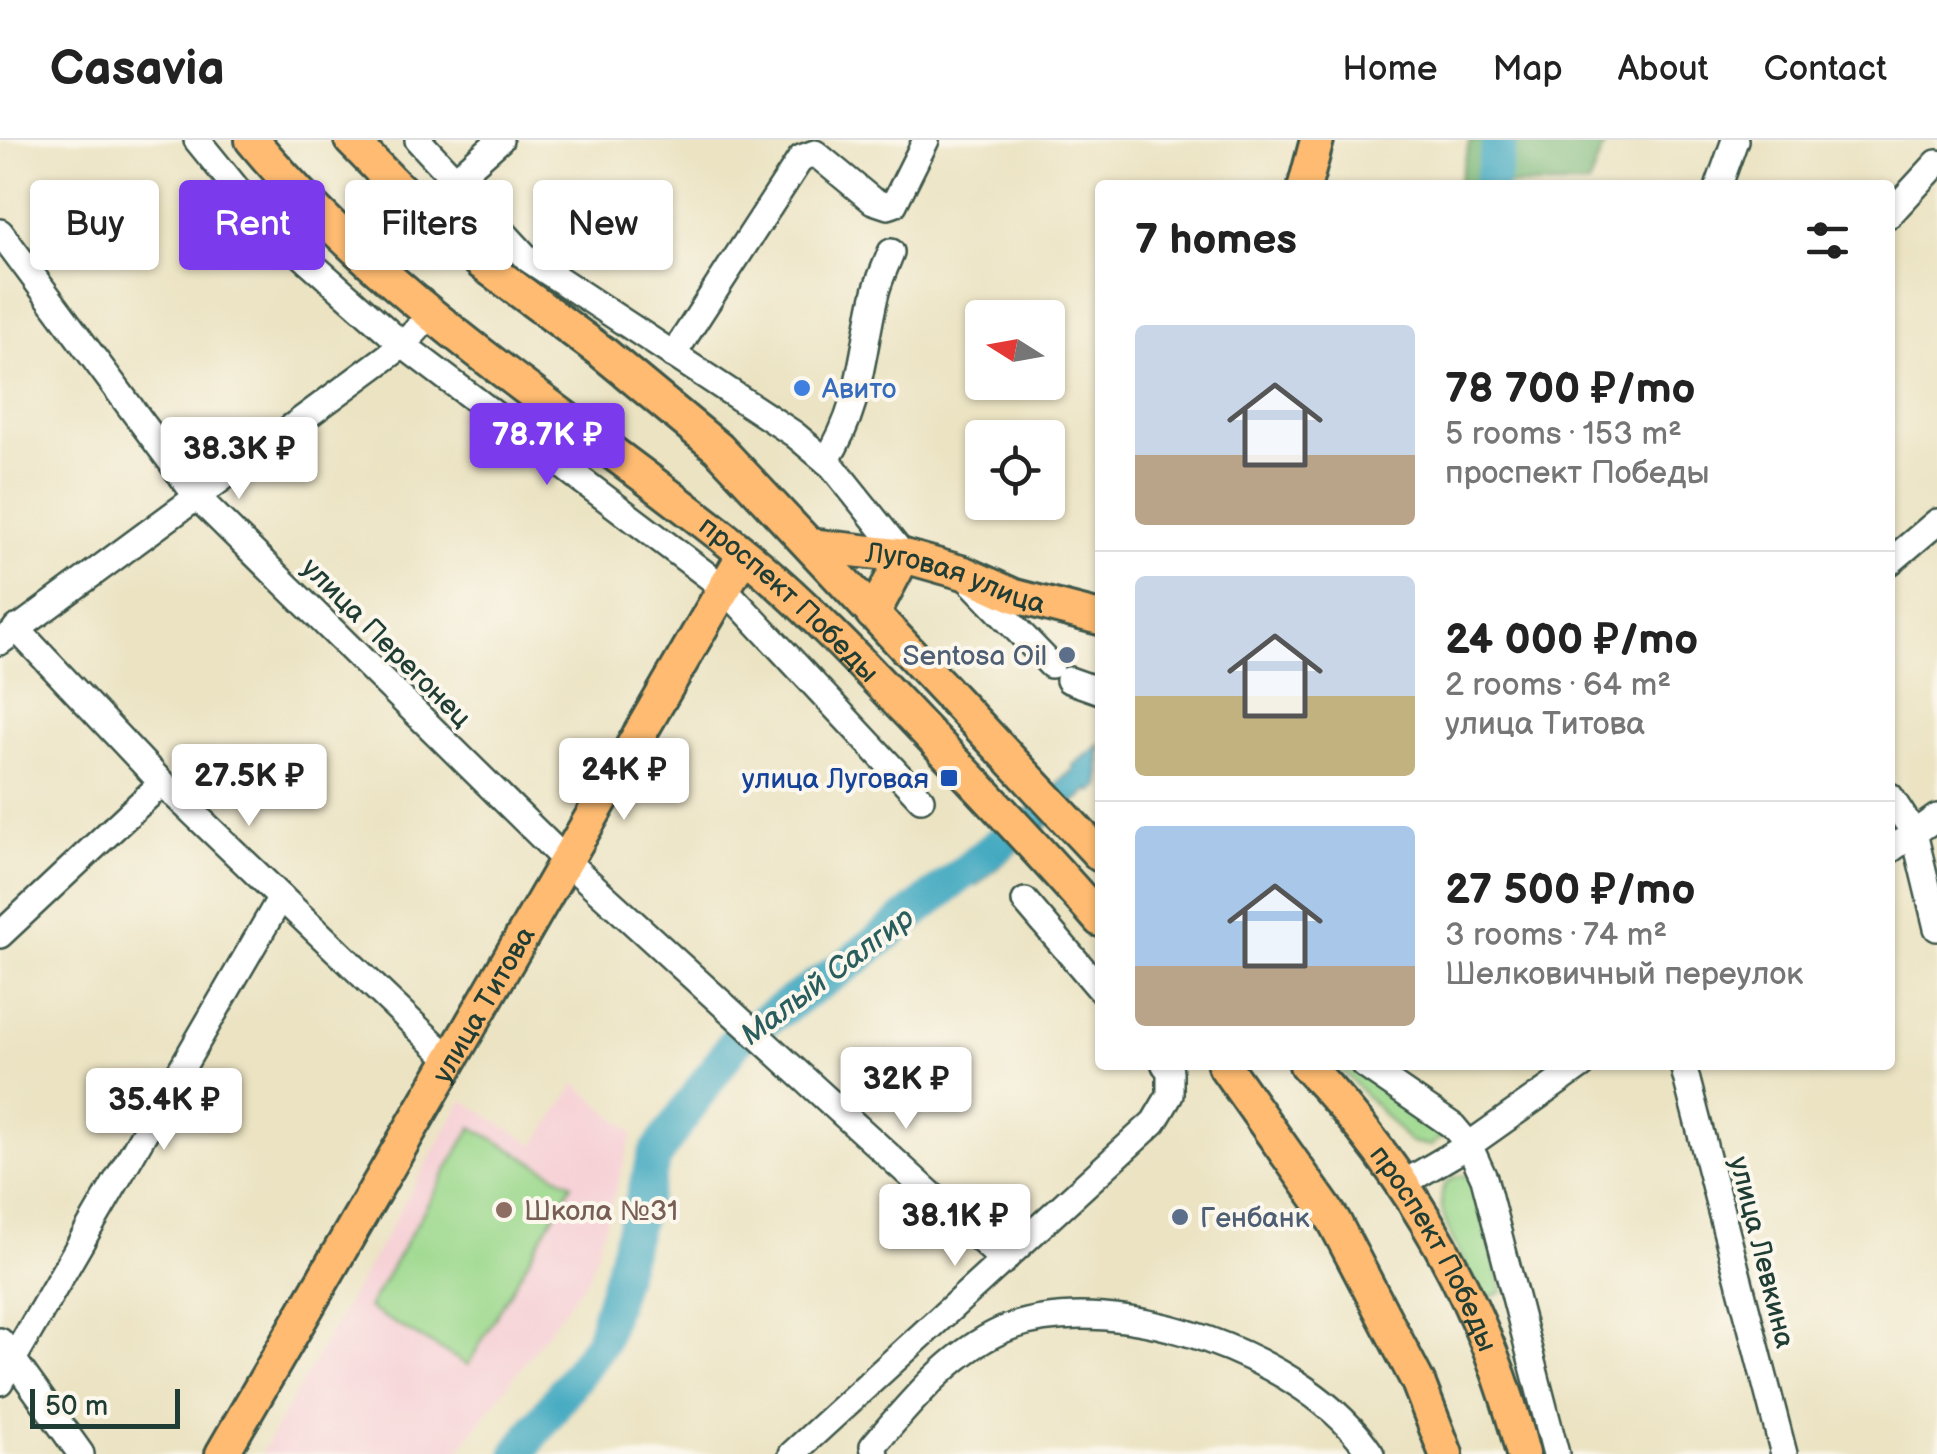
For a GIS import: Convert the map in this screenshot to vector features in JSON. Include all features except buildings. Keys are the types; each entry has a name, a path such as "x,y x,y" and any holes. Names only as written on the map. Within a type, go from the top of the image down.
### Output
{"main road":[{"name":"проспект Победы","path":"252,140 326,224 431,314 744,554 802,603 994,802 1095,914"},
{"name":"проспект Победы","path":"350,140 483,264 602,352 718,448 1091,845"},
{"path":"1306,180 1317,140"},
{"name":"Луговая улица","path":"810,545 904,556 964,574 1015,596 1095,617"},
{"name":"улица Титова","path":"222,1454 744,554"},
{"path":"873,614 904,556"},
{"path":"1228,1070 1334,1220 1418,1382 1446,1454"},
{"name":"проспект Победы","path":"1311,1070 1367,1132 1404,1183 1468,1298 1507,1398 1523,1454"}],"street":[{"path":"196,140 262,220 403,345 724,588 921,799"},
{"path":"418,140 528,259 794,434 826,461 904,556"},
{"path":"456,179 500,140"},
{"path":"673,355 802,158 815,153 874,201 888,206 894,204 926,140"},
{"path":"1721,180 1734,140"},
{"path":"1895,209 1937,163"},
{"name":"улица Перегонец","path":"0,232 198,498 566,861 1004,1261"},
{"path":"826,461 844,433 860,382 875,294 891,252"},
{"path":"431,314 403,345 8,635 452,1060"},
{"path":"1895,558 1937,522"},
{"path":"964,574 1060,673 1095,688"},
{"path":"0,935 162,783"},
{"path":"1895,804 1914,833 1937,928"},
{"path":"1895,846 1937,817"},
{"path":"81,1454 4,1361 281,897"},
{"path":"1025,901 1095,983"},
{"path":"792,1454 1154,1122 1170,1094 1169,1070"},
{"path":"1371,1070 1453,1126 1469,1145 1484,1178 1556,1454"},
{"path":"1404,1183 1469,1145 1575,1070"},
{"name":"улица Левкина","path":"1685,1070 1784,1454"},
{"path":"872,1451 912,1401 958,1358 1010,1328 1061,1318 1127,1319 1204,1337 1278,1372 1328,1406 1371,1454"},
{"path":"918,1340 947,1368"}],"shaded area":[{"name":"Школа №31","path":"576,1084 633,1133 589,1276 456,1454 261,1454 463,1100 535,1145"}],"green space":[{"path":"1470,140 1606,140 1590,180 1459,180"},
{"path":"1342,1070 1364,1070 1446,1133 1431,1146 1410,1142"},
{"path":"472,1127 572,1184 468,1365 368,1308"},
{"path":"1465,1175 1473,1178 1503,1292 1485,1299 1458,1251 1443,1211 1442,1194 1449,1181"}],"water":[{"path":"1095,749 1095,790 1090,789 976,886 960,868 1074,769 1073,765"}],"waterway":[{"name":"Малый Салгир","path":"1492,180 1500,140"},
{"name":"Малый Салгир","path":"518,1454 601,1342 655,1155 737,1039 854,960 1002,842"}],"place":[{"name":"Авито","path":"802,388"},
{"name":"Sentosa Oil","path":"1067,655"},
{"name":"улица Луговая","path":"949,778"},
{"name":"Школа №31","path":"504,1210"},
{"name":"Генбанк","path":"1180,1217"}]}
